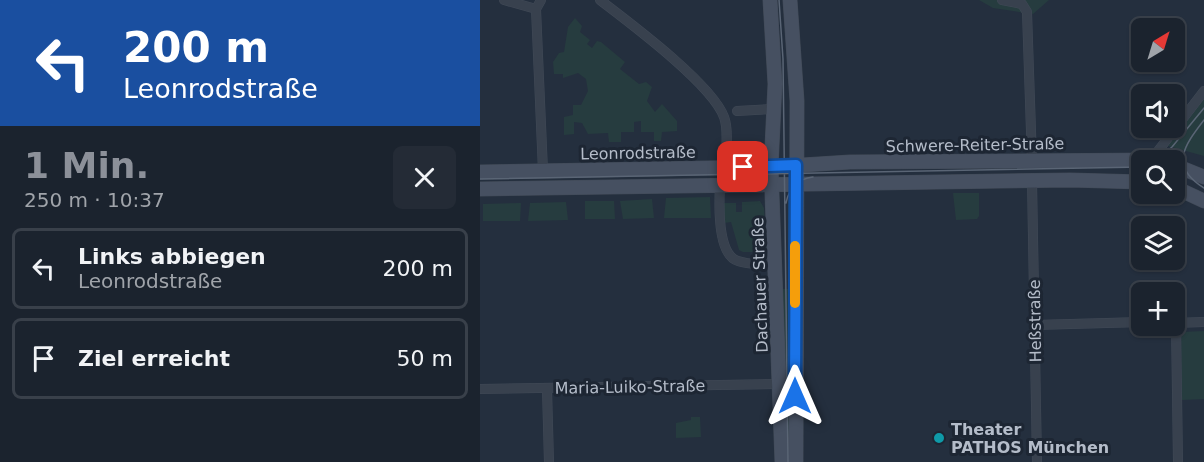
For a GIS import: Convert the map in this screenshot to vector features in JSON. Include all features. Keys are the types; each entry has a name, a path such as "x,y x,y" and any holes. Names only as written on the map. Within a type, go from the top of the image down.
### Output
{"main road":[{"name":"Dachauer Straße","path":"770,0 775,84 771,167 782,462"},
{"name":"Dachauer Straße","path":"790,0 796,61 796,462"},
{"name":"Schwere-Reiter-Straße","path":"796,165 1131,160"},
{"name":"Leonrodstraße","path":"480,172 796,165"},
{"path":"1185,169 1204,177"},
{"path":"795,186 1032,181 1131,182"},
{"name":"Leonrodstraße","path":"480,189 795,186"},
{"path":"1185,192 1204,201"}],"street":[{"path":"504,0 536,9"},
{"path":"541,0 536,9 543,171"},
{"path":"600,0 611,3 680,66 717,104 725,118 725,168"},
{"path":"1002,0 1022,4 1028,12 1032,161"},
{"path":"1159,150 1204,92"},
{"path":"725,118 736,112 773,109"},
{"name":"Heßstraße","path":"1032,181 1037,462"},
{"path":"720,186 720,220 726,248 732,258 739,262 776,264"},
{"path":"1035,325 1131,322"},
{"path":"1185,323 1204,322"},
{"path":"1175,336 1178,462"},
{"name":"Maria-Luiko-Straße","path":"480,389 779,384"},
{"path":"547,389 549,462"}],"green space":[{"path":"979,0 1049,0 1033,14 993,8"},
{"path":"575,18 582,26 580,32 590,40 587,44 592,48 597,41 601,42 625,62 620,69 639,84 646,82 652,87 647,101 655,112 662,104 677,121 677,131 662,132 661,141 654,141 654,132 641,132 641,121 634,122 634,132 621,132 621,142 609,142 608,133 588,134 582,123 574,122 574,134 564,135 564,117 573,115 573,105 581,105 588,91 586,79 578,73 563,78 563,74 554,74 553,62 559,53 564,52 568,27"},
{"path":"1204,99 1204,156 1168,146 1174,138 1185,138 1185,124"},
{"path":"953,193 979,193 977,219 956,220"},
{"path":"710,197 711,218 664,218 666,198"},
{"path":"652,199 654,218 623,219 620,201"},
{"path":"585,201 614,201 615,219 585,219"},
{"path":"760,201 764,208 767,258 764,258 763,252 739,250 731,222 724,223 723,203 736,203 736,212 742,212 742,202"},
{"path":"788,201 790,201 792,462 786,462 782,289 788,289"},
{"path":"566,202 568,220 528,221 530,203"},
{"path":"521,203 520,221 483,221 483,204"},
{"path":"1204,331 1204,399 1182,400 1181,336 1185,336 1185,332"},
{"path":"691,417 700,417 701,437 676,438 676,423 691,420"}],"tram line":[{"path":"779,0 783,59 788,462"},
{"path":"1168,150 1204,108"},
{"path":"1204,120 1191,138 1183,156 1186,172 1204,188"},
{"path":"480,179 1131,167"},
{"path":"786,203 795,185 813,177"}],"slow traffic":[{"path":"795,246 795,303"}],"place":[{"name":"Theater PATHOS München","path":"939,438"}],"route":[{"path":"743,167 796,165 795,396"}]}
